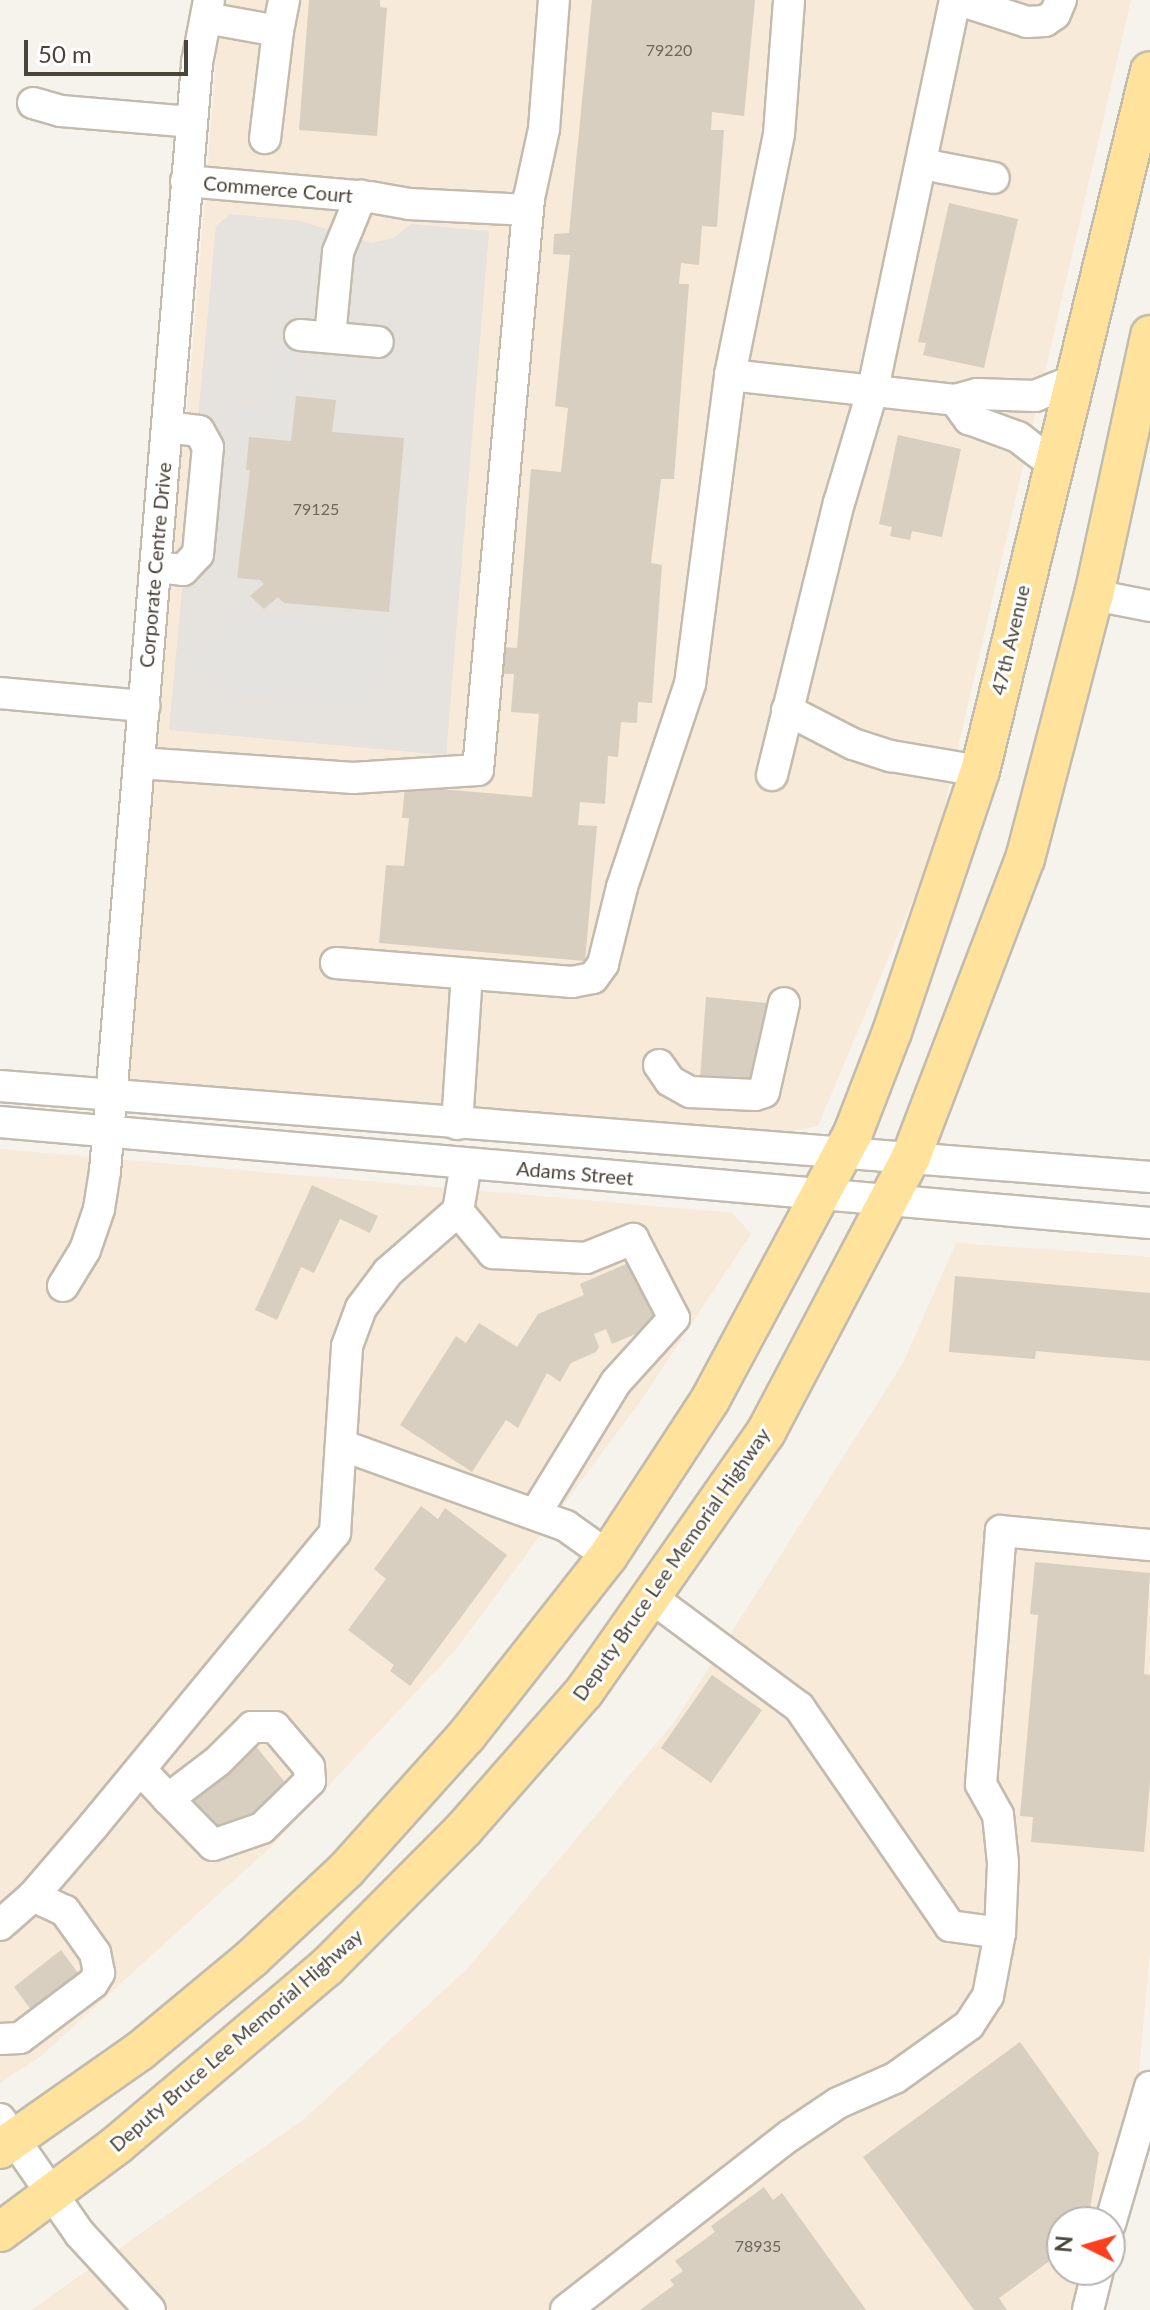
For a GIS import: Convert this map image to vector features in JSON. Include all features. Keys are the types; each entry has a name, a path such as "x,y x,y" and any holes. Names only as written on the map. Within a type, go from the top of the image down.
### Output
{"main road":[{"name":"47th Avenue","path":"822,1195 844,1151 892,1032 980,771 1150,71"},
{"path":"890,1201 911,1157 1025,859 1094,595 1150,335"},
{"path":"4,2136 140,2051 252,1958 346,1870 467,1735 608,1556 710,1400 822,1195"},
{"name":"Deputy Bruce Lee Memorial Highway","path":"0,2232 54,2195 327,1967 464,1829 584,1692 766,1432 890,1201"}],"street":[{"path":"265,138 284,0"},
{"path":"139,763 353,778 478,770 528,210 544,129 554,0"},
{"path":"336,963 582,982 593,978 603,964 622,887 690,684 730,375 779,134 789,0"},
{"path":"772,775 839,503 873,389 957,0 1027,22 1045,21 1055,14 1061,0"},
{"path":"207,9 278,31"},
{"name":"Corporate Centre Drive","path":"63,1286 85,1250 99,1209 112,1097 191,122 207,9"},
{"path":"33,103 61,111 191,122"},
{"path":"922,164 994,178"},
{"name":"Commerce Court","path":"186,181 365,197 409,204 528,210"},
{"path":"330,337 338,252 365,197"},
{"path":"300,335 378,342"},
{"path":"730,375 955,400 977,394 1035,396 1075,380"},
{"path":"955,400 969,419 1018,437 1053,464"},
{"path":"155,567 183,570 196,561 208,447 199,431 167,427"},
{"path":"1094,595 1150,606"},
{"path":"0,693 144,706"},
{"path":"787,710 853,744 891,756 980,771"},
{"path":"457,1124 467,974"},
{"path":"659,1065 670,1081 690,1092 755,1095 764,1092 784,1003"},
{"name":"Adams Street","path":"0,1086 1150,1177"},
{"name":"Adams Street","path":"0,1122 1150,1223"},
{"path":"0,1925 33,1896 141,1770 335,1533 347,1346 361,1308 388,1272 458,1211 466,1164"},
{"path":"458,1211 493,1253 586,1258 633,1239 674,1318 616,1382 535,1514"},
{"path":"341,1445 566,1526 608,1556"},
{"path":"566,2310 789,2136 838,2103 895,2078 969,2025 988,1996 1000,1933 1003,1863 998,1815 981,1784 1001,1531 1150,1545"},
{"path":"652,1598 799,1707 950,1926 1000,1933"},
{"path":"141,1770 168,1799 213,1845 262,1828 310,1781 309,1767 275,1727 252,1727 209,1769 168,1799"},
{"path":"0,2039 20,2038 93,1983 99,1973 95,1953 65,1911 33,1896"},
{"path":"1115,2206 1150,2087"},
{"path":"4,2136 54,2195 80,2234 150,2310"},
{"path":"1088,2310 1094,2286"}],"shaded area":[{"path":"229,0 1131,0 935,847 818,1126 780,1133 502,1110 277,1097 112,1079 190,380 219,25"},
{"path":"230,214 300,221 371,243 394,238 411,224 489,231 446,755 169,730 216,226"},
{"path":"274,345 299,347 292,434 227,428 229,405 269,408"},
{"path":"214,608 380,624 391,647 389,667 363,706 210,692 211,674 192,671 196,635 225,636"},
{"path":"0,1149 733,1213 751,1234 642,1399 456,1649 275,1843 41,2056 0,2083"},
{"path":"956,1243 1150,1257 1150,1951 1136,2106 1106,2206 1046,2206 1046,2286 1092,2286 1091,2310 31,2310 304,2119 467,1969 675,1721 903,1363"}],"building":[{"path":"309,0 380,0 380,7 387,8 377,136 299,130"},
{"path":"592,0 755,0 744,116 712,112 711,130 724,130 717,227 702,226 699,265 681,263 679,284 689,284 674,479 661,479 651,563 662,565 652,703 638,702 637,723 621,722 618,757 608,756 605,804 580,802 578,825 597,826 585,961 379,943 386,865 404,866 409,818 402,818 405,786 532,797 539,714 511,712 514,674 497,674 501,647 517,648 531,469 561,472 568,408 555,406 570,255 553,254 554,234 569,233"},
{"path":"949,203 1018,219 984,368 923,355 926,343 918,342"},
{"path":"296,396 336,400 332,432 404,438 389,612 284,603 278,597 264,609 250,596 264,584 260,580 237,578 250,470 246,470 249,437 291,441"},
{"path":"898,435 961,449 942,537 912,531 910,540 890,536 892,527 879,524"},
{"path":"706,997 767,1003 762,1058 778,1086 700,1079"},
{"path":"312,1185 378,1216 370,1233 340,1219 314,1273 301,1267 277,1320 255,1310"},
{"path":"633,1261 659,1324 612,1344 606,1329 594,1334 599,1347 596,1352 571,1363 560,1382 547,1373 518,1428 506,1420 472,1472 400,1425 456,1336 466,1343 479,1323 517,1347 538,1314 584,1295 580,1284"},
{"path":"955,1276 1150,1293 1150,1361 1036,1351 1035,1359 949,1352"},
{"path":"421,1506 438,1519 445,1508 507,1555 410,1686 390,1671 394,1665 348,1630 386,1579 374,1569"},
{"path":"1035,1562 1150,1573 1144,1674 1150,1675 1150,1782 1144,1852 1031,1842 1033,1817 1020,1816 1038,1615 1030,1614"},
{"path":"712,1675 762,1710 711,1783 661,1748"},
{"path":"251,1740 292,1791 257,1822 222,1833 189,1796"},
{"path":"61,1950 84,1981 46,2030 14,1987"},
{"path":"1020,2042 1099,2153 1091,2206 1046,2206 1046,2264 999,2298 1007,2310 974,2310 863,2157"},
{"path":"764,2187 773,2200 782,2193 866,2310 640,2310 674,2285 670,2280 683,2271 675,2261 715,2232 711,2226"}]}
